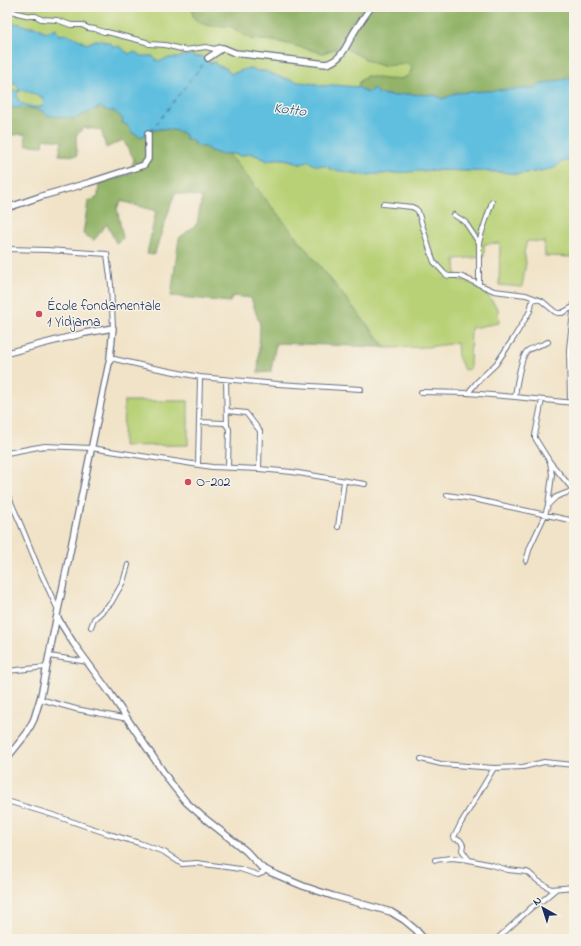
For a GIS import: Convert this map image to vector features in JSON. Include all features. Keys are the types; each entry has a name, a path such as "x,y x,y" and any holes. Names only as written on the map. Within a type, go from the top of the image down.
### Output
{"main road":[{"path":"208,58 222,48 235,53 326,64 341,56 354,32 371,7"},
{"path":"7,208 144,165 147,163 148,159 148,134"},
{"path":"7,353 85,333 113,328 110,358 40,699 34,719 27,732 7,758"},
{"path":"57,617 74,644 110,693 170,782 186,802 203,817 263,868 270,872 303,886 333,896 391,912 404,920 424,939"}],"street":[{"path":"7,9 17,13 36,16 41,19 82,25 88,28 149,44 165,45 185,50 206,47 214,49 222,48"},
{"path":"479,284 479,243 492,202"},
{"path":"383,204 416,208 434,262 444,273 449,276 460,276 494,291 524,294 542,301 558,313 562,313 574,305"},
{"path":"454,215 465,222 479,243"},
{"path":"7,249 107,254 111,285 113,328"},
{"path":"468,393 496,364 530,311 533,298"},
{"path":"421,392 468,393 572,403 569,349 574,305"},
{"path":"515,397 518,375 525,353 528,350 548,342"},
{"path":"110,358 200,377 300,386 361,389"},
{"path":"198,464 200,377"},
{"path":"226,380 227,426 229,441 228,467"},
{"path":"542,400 535,438 550,462 574,490 556,497 548,505"},
{"path":"227,412 246,413 260,431 259,469"},
{"path":"199,422 225,423 227,426"},
{"path":"7,453 45,446 91,448 212,467 292,472 365,484"},
{"path":"526,562 530,547 548,505 552,475 550,462"},
{"path":"338,527 344,481"},
{"path":"7,493 58,610"},
{"path":"447,495 574,521"},
{"path":"91,627 94,619 111,603 123,582 128,566"},
{"path":"49,656 88,662"},
{"path":"8,672 47,667"},
{"path":"40,699 128,719"},
{"path":"421,759 441,764 494,768 523,767 544,762 574,765"},
{"path":"469,860 462,850 463,845 460,840 455,839 454,837 494,768"},
{"path":"7,801 139,843 164,852 182,864 197,862 240,869 258,875 263,873 263,868"},
{"path":"435,860 450,858 469,860 510,871 527,872 552,889 574,887"},
{"path":"497,939 532,907 557,889"}],"green space":[{"path":"7,7 119,7 126,11 142,7 192,7 210,26 230,26 251,39 276,41 323,53 337,48 347,49 373,63 383,66 407,64 412,67 410,73 406,77 394,80 379,79 367,76 359,82 358,87 332,85 322,86 298,82 265,71 258,71 249,68 231,74 226,68 209,63 202,56 195,57 190,55 161,61 156,60 151,56 141,57 133,55 118,47 113,47 110,43 95,40 86,44 73,37 60,35 53,29 45,33 33,26 28,27 21,24 7,23"},
{"path":"192,7 574,7 574,77 542,84 534,88 455,93 443,99 435,95 403,94 396,96 367,93 358,87 359,82 367,76 386,79 400,79 406,77 410,73 412,67 407,64 383,66 373,63 347,49 337,48 323,53 276,41 251,39 230,26 210,26 200,23 193,17"},
{"path":"7,81 16,84 19,90 7,96"},
{"path":"24,90 42,97 44,105 35,107 20,103 17,94"},
{"path":"7,104 41,110 48,115 73,119 86,114 93,109 101,107 105,110 114,111 123,119 122,123 128,126 132,133 142,137 158,129 173,130 181,132 186,136 186,139 193,140 196,146 205,147 220,154 229,154 386,348 276,343 271,372 258,373 260,325 251,298 233,296 230,302 171,296 179,238 197,224 202,197 175,193 154,255 147,254 156,211 121,201 117,208 123,238 116,243 107,224 94,240 83,234 88,202 98,197 99,183 130,174 134,159 123,140 106,148 101,130 84,128 76,135 77,156 59,155 62,141 44,139 43,146 26,145 25,134 12,135 7,140"},
{"path":"251,153 268,161 281,159 300,164 308,160 331,167 330,169 365,175 435,170 501,172 517,174 555,168 560,163 567,160 574,164 574,257 545,256 544,242 527,241 524,252 526,262 522,287 499,285 500,243 484,244 484,257 455,259 456,278 474,284 485,292 498,309 499,323 471,328 470,369 464,370 458,356 457,343 427,347 386,348 229,154 236,154 240,156"},
{"path":"124,401 188,401 188,445 123,446"}],"water":[{"name":"Kotto","path":"10,21 12,23 21,24 28,27 37,27 41,29 41,31 44,30 45,33 56,28 59,35 70,35 86,44 102,39 104,42 110,43 113,47 119,46 129,54 133,52 141,56 153,56 156,60 160,61 169,58 178,58 183,55 195,57 202,56 209,63 215,62 216,65 226,68 231,74 249,68 258,71 265,71 298,82 322,86 332,85 358,87 367,93 374,88 378,94 396,96 403,94 435,95 443,99 455,93 534,88 542,84 574,77 574,164 567,160 560,163 555,168 517,174 501,172 435,170 365,175 329,169 330,167 312,164 308,160 300,164 294,161 281,159 268,161 251,153 240,156 236,154 220,154 205,147 196,146 193,140 186,139 186,136 183,134 169,129 156,130 142,137 132,133 128,126 122,123 123,119 114,111 101,107 82,116 73,118 47,115 41,110 33,108 12,108 7,104 7,96 12,90 19,91 19,88 15,84 7,81 7,23","holes":["24,90 42,97 44,105 35,107 20,103 17,94"]}],"ferry route":[{"path":"150,132 207,59"}],"place":[{"name":"École fondamentale 1 Yidjama","path":"39,314"},
{"name":"O-202","path":"188,482"}]}
